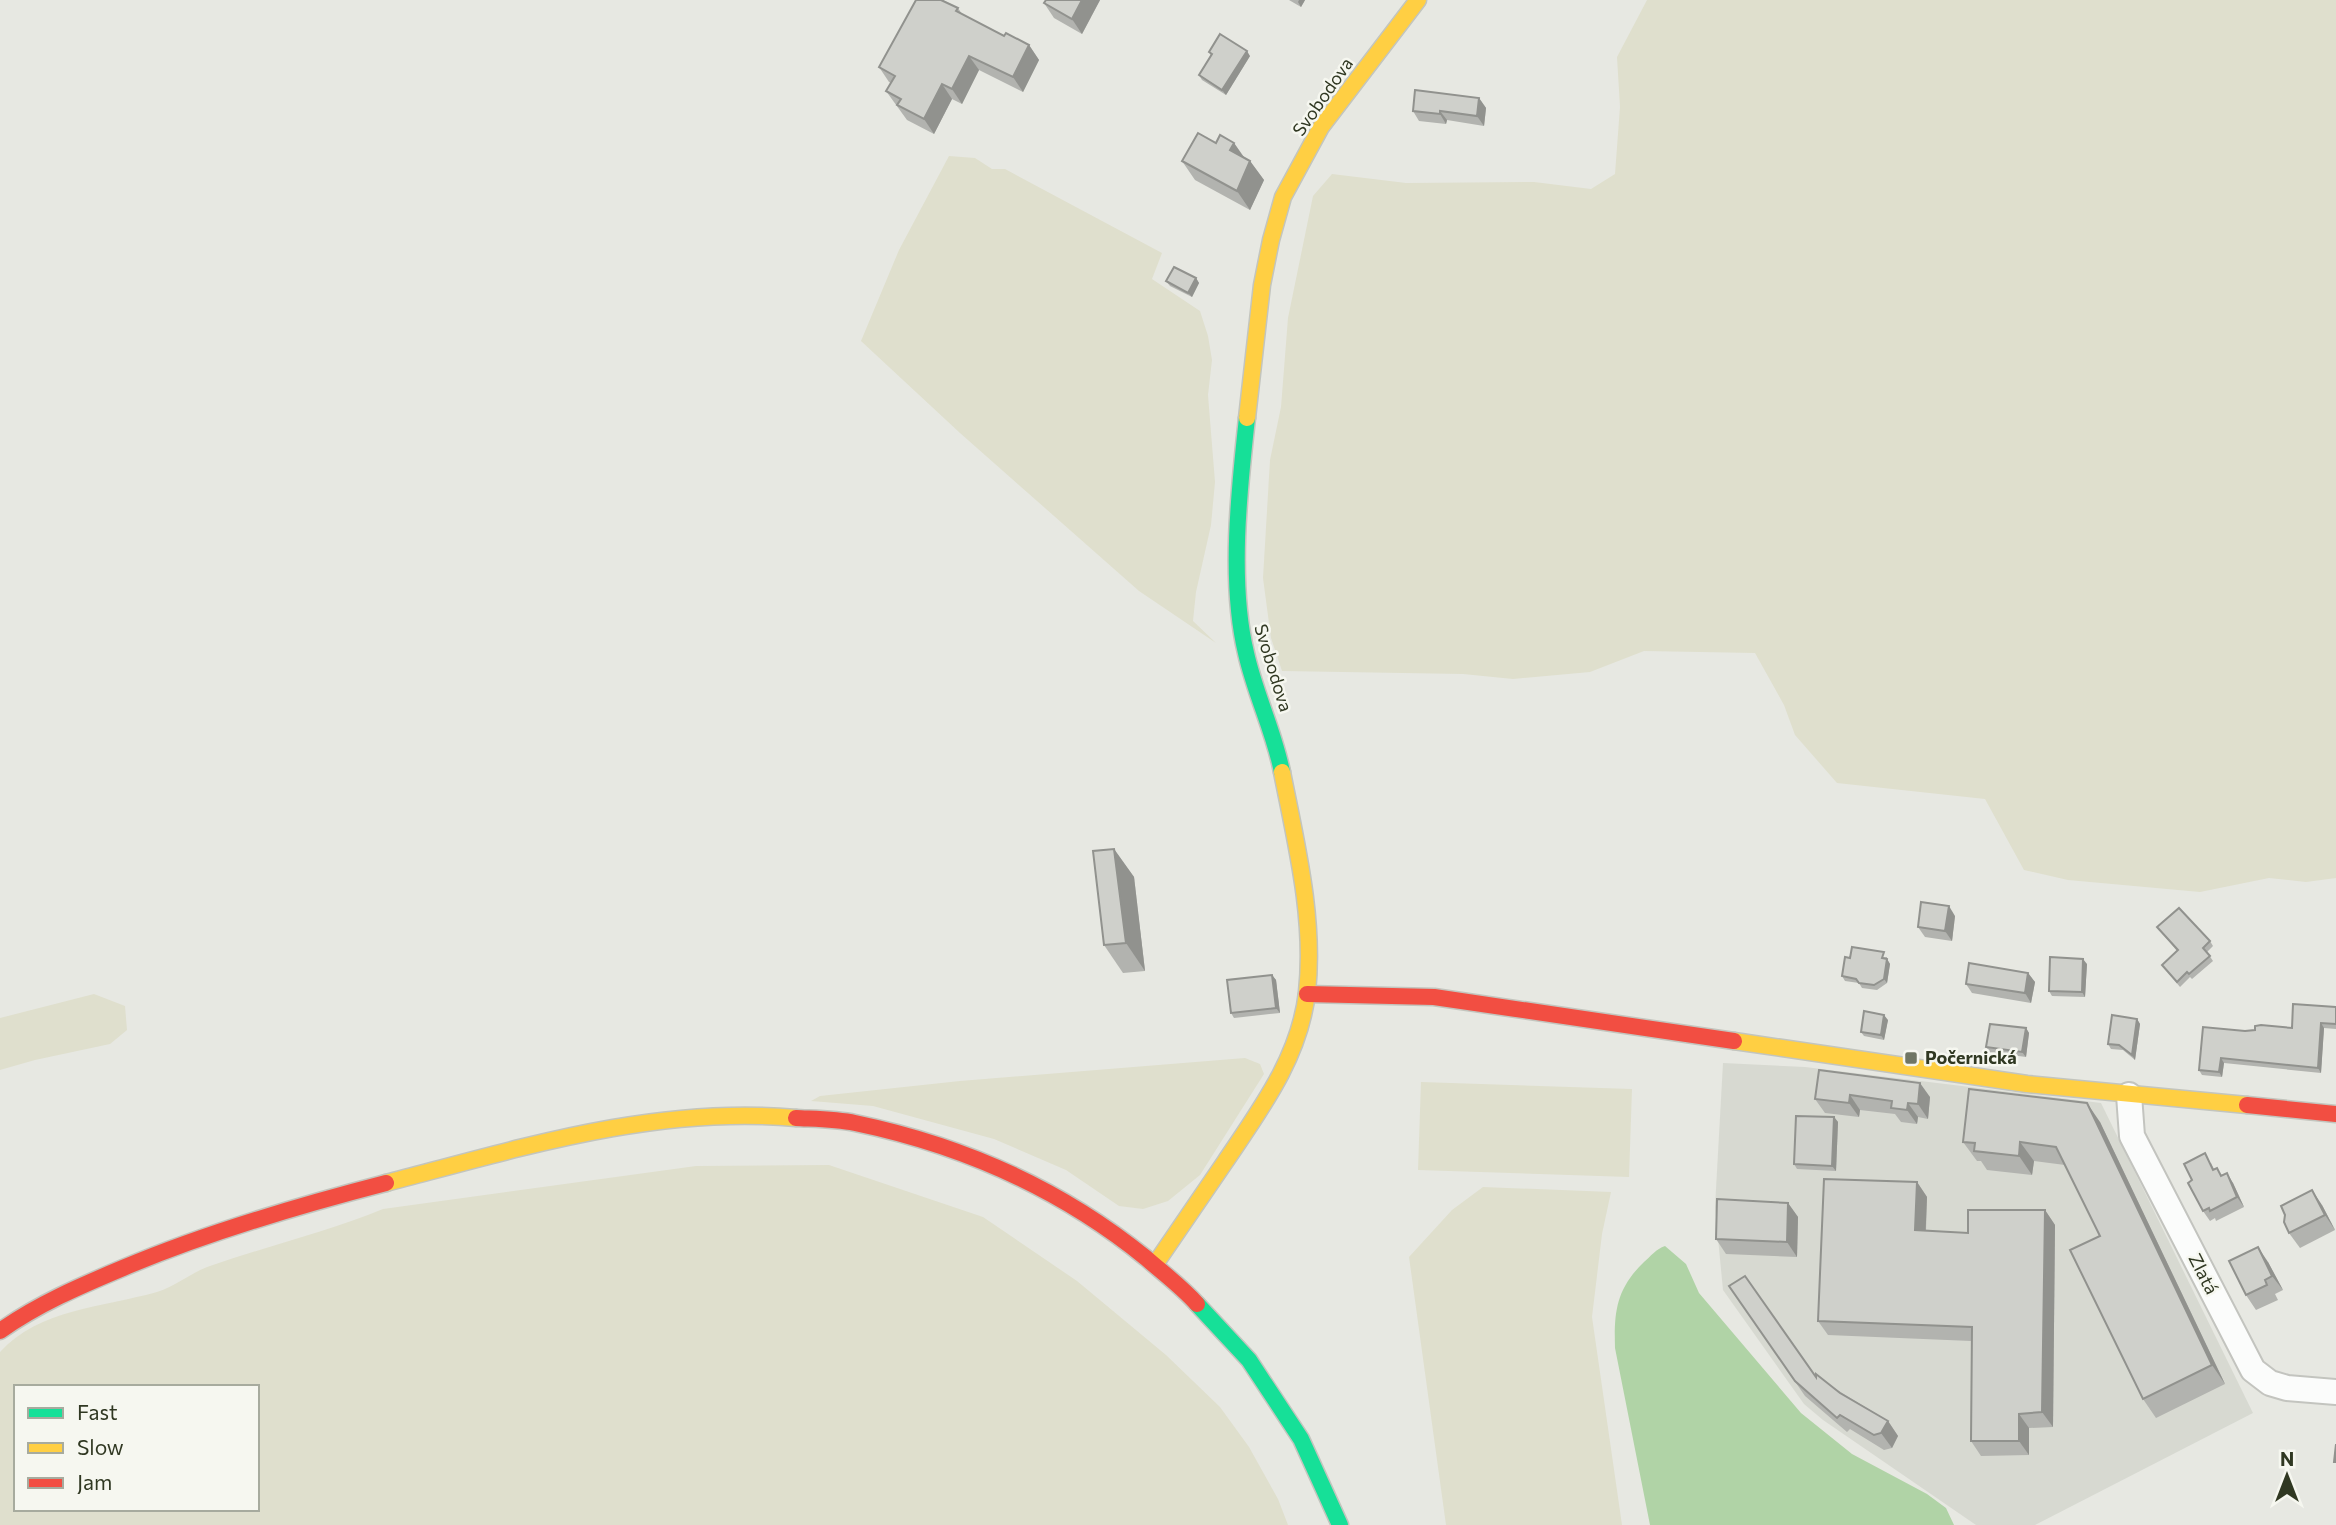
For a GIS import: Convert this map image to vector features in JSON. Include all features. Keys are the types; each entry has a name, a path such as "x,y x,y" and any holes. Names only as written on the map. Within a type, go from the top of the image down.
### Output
{"street":[{"name":"Svobodova","path":"1156,1263 1260,1111 1286,1066 1307,994 1309,934 1293,827 1276,742 1246,654 1238,611 1237,566 1242,462 1259,312 1271,240 1283,197 1321,127 1418,0"},
{"path":"1307,994 1434,997 2027,1084 2336,1114"},
{"name":"Zlatá","path":"2129,1095 2132,1136 2253,1370 2270,1383 2287,1388 2336,1392"},
{"path":"0,1332 19,1317 56,1296 140,1260 232,1227 355,1191 550,1141 645,1123 710,1116 804,1116 850,1122 940,1145 984,1161 1060,1199 1156,1263 1217,1321 1268,1384 1307,1448 1340,1525"}],"shaded area":[{"path":"1647,0 2336,0 2336,878 2306,882 2269,878 2200,892 2068,880 2024,870 1985,799 1837,783 1795,735 1784,705 1755,653 1644,651 1590,672 1513,679 1463,674 1282,671 1271,638 1263,578 1270,460 1281,407 1288,318 1313,196 1332,174 1406,183 1534,182 1591,189 1615,174 1620,107 1617,57"},
{"path":"949,156 975,158 992,169 1005,169 1162,253 1152,279 1200,311 1212,360 1208,395 1215,482 1211,525 1196,592 1193,621 1216,643 1139,591 960,433 861,341 899,250"},
{"path":"94,994 125,1006 127,1030 110,1044 0,1070 0,1018"},
{"path":"1245,1058 1260,1064 1264,1074 1200,1175 1168,1201 1143,1209 1119,1206 1066,1170 994,1139 873,1106 811,1101 820,1096 960,1081"},
{"path":"1723,1063 1805,1067 2101,1103 2253,1413 2035,1525 1976,1525 1823,1420 1804,1404 1723,1290 1715,1207"},
{"path":"1421,1082 1632,1089 1629,1177 1418,1170"},
{"path":"829,1165 983,1217 1077,1281 1166,1355 1220,1407 1249,1447 1278,1499 1288,1525 0,1525 0,1352 16,1338 53,1318 157,1292 210,1266 383,1209 696,1166"},
{"path":"1483,1187 1611,1192 1602,1234 1592,1317 1622,1525 1446,1525 1409,1257 1452,1210"},
{"path":"1665,1246 1686,1264 1699,1293 1801,1413 1852,1454 1927,1494 1946,1508 1954,1525 1650,1525 1615,1348 1615,1323 1622,1292 1628,1282 1644,1262"}],"building":[{"path":"916,0 941,0 958,8 956,11 1004,36 1006,33 1029,45 1013,77 969,56 952,89 942,84 924,119 897,105 901,99 886,91 895,76 879,67"},
{"path":"1046,0 1082,0 1072,19 1044,3"},
{"path":"1220,34 1247,51 1222,90 1199,75"},
{"path":"1415,90 1479,98 1477,116 1440,111 1440,114 1413,111"},
{"path":"1198,133 1216,143 1220,135 1234,143 1230,150 1250,161 1237,191 1182,161"},
{"path":"1174,267 1196,278 1188,293 1166,281"},
{"path":"1114,849 1126,943 1104,945 1093,851"},
{"path":"1921,902 1949,906 1945,931 1918,927"},
{"path":"2179,908 2210,941 2203,948 2210,956 2177,982 2162,965 2178,950 2157,927"},
{"path":"1852,947 1884,952 1882,958 1887,959 1884,979 1874,985 1859,983 1856,979 1842,976 1845,957 1850,958"},
{"path":"2050,957 2083,959 2082,992 2049,991"},
{"path":"1969,963 2028,973 2025,993 1966,984"},
{"path":"1272,975 1276,1008 1231,1013 1227,980"},
{"path":"2293,1004 2336,1007 2336,1024 2321,1023 2318,1068 2221,1058 2219,1072 2199,1070 2203,1027 2245,1031 2255,1030 2255,1026 2261,1025 2292,1028"},
{"path":"1864,1011 1884,1015 1881,1035 1861,1032"},
{"path":"2112,1015 2137,1019 2132,1055 2119,1045 2108,1044"},
{"path":"1990,1024 2026,1028 2022,1052 1986,1047"},
{"path":"1819,1070 1920,1083 1918,1104 1908,1103 1907,1110 1891,1108 1892,1101 1850,1095 1849,1103 1815,1099"},
{"path":"1969,1089 2087,1103 2212,1365 2143,1399 2070,1250 2100,1236 2056,1147 2020,1142 2019,1156 1974,1151 1975,1143 1963,1142"},
{"path":"1796,1116 1834,1117 1832,1166 1794,1164"},
{"path":"2205,1153 2213,1170 2217,1168 2221,1176 2227,1173 2237,1197 2210,1211 2209,1208 2203,1211 2188,1183 2192,1180 2184,1164"},
{"path":"1824,1179 1917,1182 1915,1230 1968,1233 1968,1210 2045,1210 2042,1412 2019,1414 2019,1441 1971,1441 1972,1327 1818,1321"},
{"path":"2312,1190 2325,1215 2289,1233 2281,1206"},
{"path":"1717,1199 1788,1203 1787,1242 1716,1239"},
{"path":"2258,1247 2272,1276 2265,1280 2267,1285 2246,1295 2229,1261"},
{"path":"1745,1276 1816,1377 1816,1374 1840,1393 1888,1421 1881,1433 1874,1435 1840,1415 1837,1418 1795,1381 1729,1286"}],"traffic: fast":[{"path":"1247,418 1237,536 1238,597 1246,653 1282,772"},
{"path":"1197,1304 1249,1360 1301,1439 1340,1525"}],"traffic: slow":[{"path":"1247,418 1262,285 1283,197 1321,127 1418,0"},
{"path":"1156,1263 1276,1082 1287,1061 1303,1016 1309,964 1306,909 1282,772"},
{"path":"1734,1041 2027,1084 2247,1105"},
{"path":"386,1183 589,1132 692,1118 796,1118"}],"traffic: jam":[{"path":"1307,994 1434,997 1734,1041"},
{"path":"2247,1105 2336,1114"},
{"path":"796,1118 848,1122 894,1132 971,1157 1008,1173 1045,1191 1113,1233 1146,1258 1197,1304"},
{"path":"0,1331 60,1296 155,1255 253,1221 386,1183"}],"place":[{"name":"Počernická","path":"1911,1058"}]}
